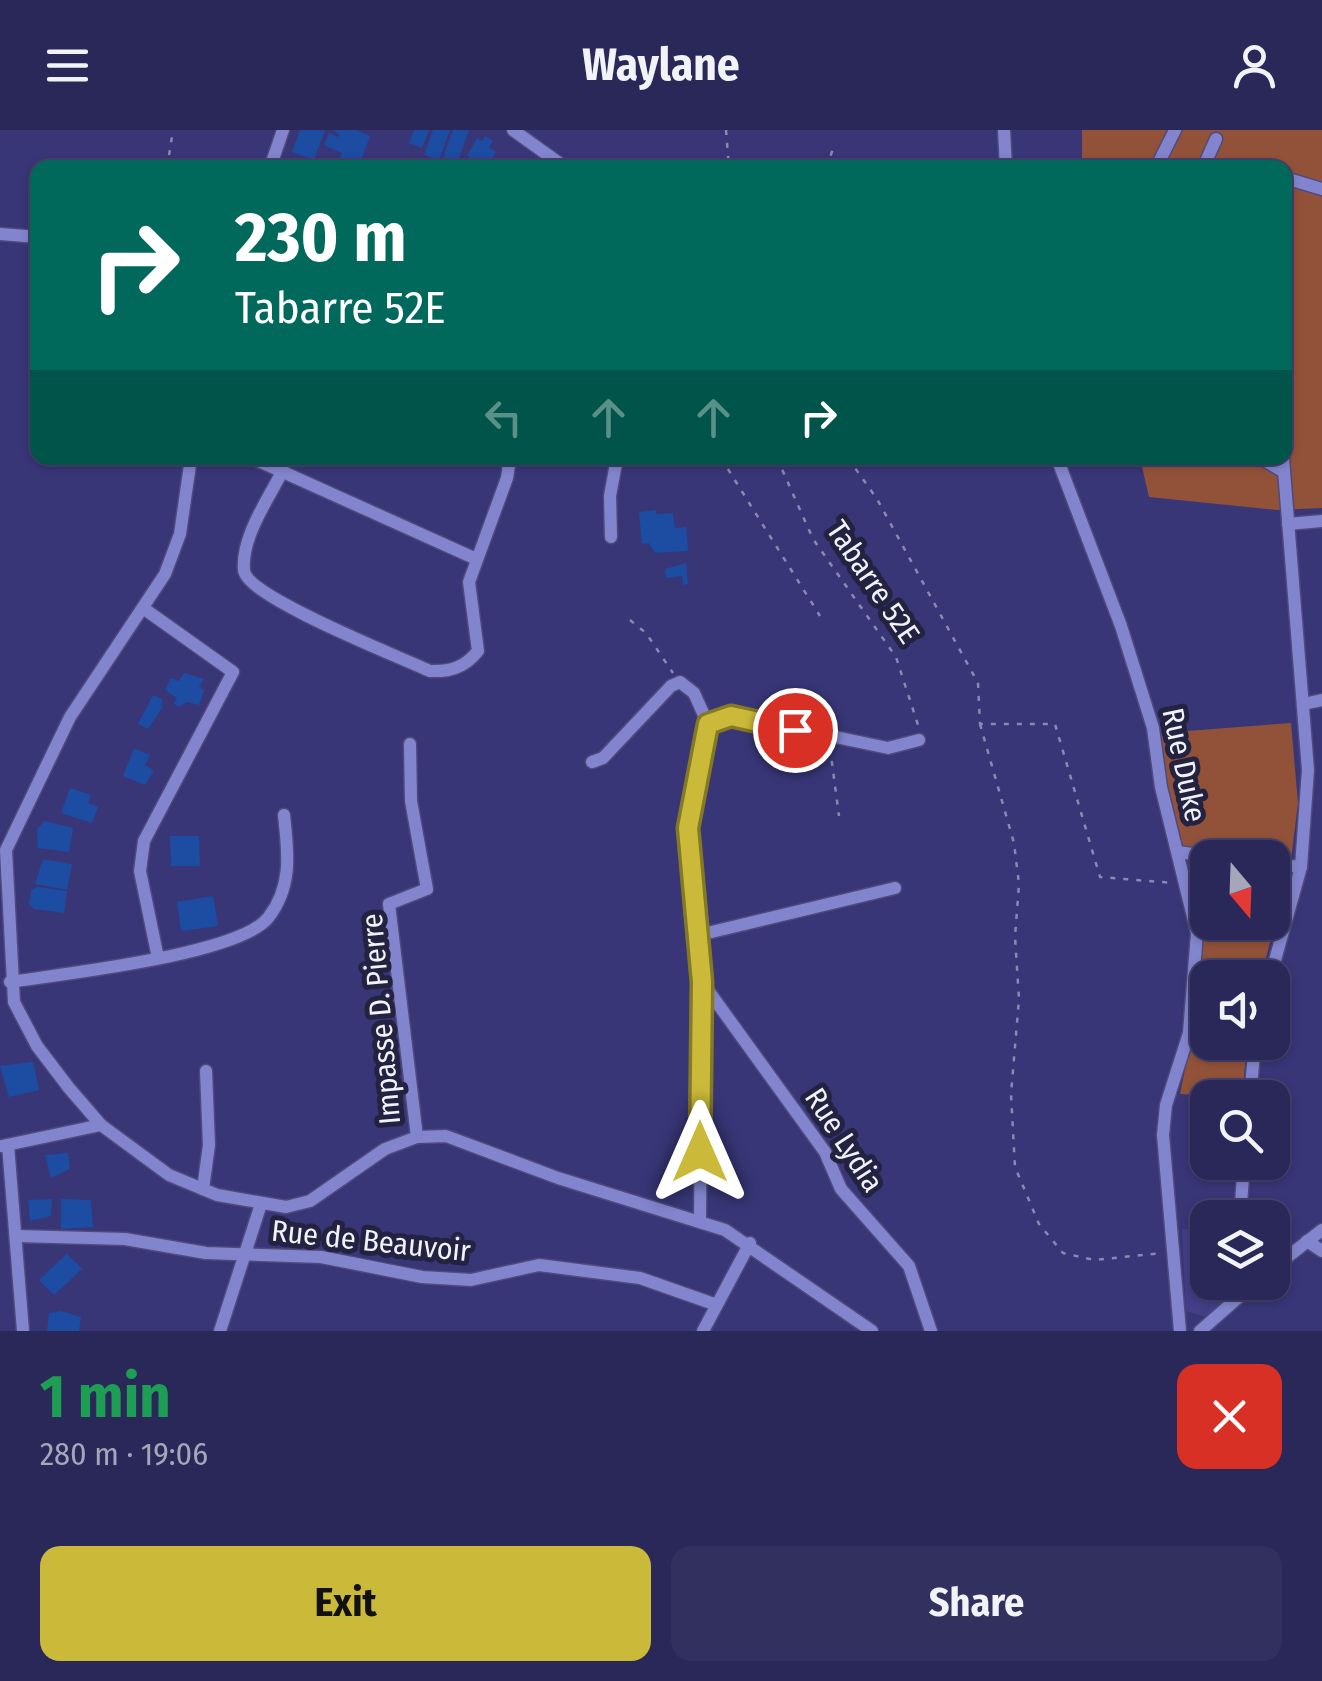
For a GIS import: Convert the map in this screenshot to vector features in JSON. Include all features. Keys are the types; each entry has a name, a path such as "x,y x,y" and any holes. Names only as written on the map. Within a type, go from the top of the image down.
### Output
{"street":[{"path":"273,160 283,130"},
{"path":"513,130 555,160"},
{"path":"1004,130 1006,160"},
{"path":"1160,160 1175,130"},
{"path":"1206,160 1216,139"},
{"path":"1292,180 1322,189"},
{"path":"0,234 30,236"},
{"path":"190,465 180,534 165,574 70,717 3,851 10,982 7,1004 37,1046 101,1125 169,1175 203,1189 286,1207 310,1201 386,1149 417,1136 446,1136 558,1178 700,1219 750,1242 872,1331"},
{"path":"270,465 474,558"},
{"path":"283,470 251,536 244,573 254,588 430,671 469,663 478,651 470,582 474,558 509,465"},
{"path":"610,536 610,496 616,465"},
{"name":"Rue Duke","path":"1060,465 1153,728 1161,788 1196,933 1189,1033 1166,1104 1162,1135 1180,1331"},
{"path":"1272,465 1284,472"},
{"path":"1275,960 1301,867 1308,770 1284,465"},
{"path":"1288,524 1322,522"},
{"path":"143,608 233,672 144,841 140,871 158,958"},
{"path":"592,762 604,758 680,682 694,693 708,724 688,828 702,982 700,1219"},
{"path":"1303,704 1322,700"},
{"path":"708,724 731,716 888,748 918,740"},
{"name":"Impasse D. Pierre","path":"410,744 411,801 426,889 389,904 417,1136"},
{"path":"10,982 158,958 249,933 267,920 288,873 284,815"},
{"path":"1178,852 1190,854"},
{"path":"1290,866 1301,867"},
{"path":"699,935 894,888"},
{"name":"Rue Lydia","path":"702,982 825,1152 841,1189 908,1266 932,1331"},
{"path":"203,1189 208,1157 206,1071"},
{"path":"23,1331 18,1236 4,1146 101,1125"},
{"path":"220,1331 261,1204"},
{"path":"1290,1254 1322,1230"},
{"name":"Rue de Beauvoir","path":"18,1236 125,1239 206,1253 321,1257 422,1277 470,1280 539,1265 640,1278 714,1304"},
{"path":"1308,1240 1322,1252"},
{"path":"703,1331 750,1242"},
{"path":"1200,1331 1234,1300"}],"path":[{"path":"168,160 174,130"},
{"path":"726,130 728,160"},
{"path":"830,160 832,148"},
{"path":"725,465 820,616"},
{"name":"Tabarre 52E","path":"780,465 812,539 896,658 920,722 918,740"},
{"path":"853,465 877,499 978,683 980,724 1014,843 1019,884 1015,937 1019,999 1011,1094 1016,1167 1040,1224 1063,1254 1094,1260 1174,1252"},
{"path":"630,620 646,632 680,682"},
{"path":"980,724 1054,724 1100,877 1186,884"},
{"path":"827,737 836,769 839,816"}],"shaded area":[{"path":"1082,130 1322,130 1322,508 1277,510 1149,497 1142,465 1292,465 1292,160 1082,160"},
{"path":"1291,723 1298,803 1291,860 1290,840 1190,840 1190,848 1183,847 1162,763 1161,733"},
{"path":"1203,940 1271,940 1265,960 1201,960"},
{"path":"1190,1044 1190,1060 1245,1060 1244,1080 1190,1080 1190,1094 1180,1094"},
{"path":"1182,1229 1190,1229 1190,1300 1225,1300 1206,1317 1186,1311"}],"building":[{"path":"300,130 325,130 314,160 292,152"},
{"path":"332,130 357,130 370,136 361,160 339,160 342,153 324,145 329,133 338,137 340,134"},
{"path":"414,130 429,130 422,148 409,143"},
{"path":"433,130 450,130 439,160 424,155"},
{"path":"453,130 469,130 458,160 442,160"},
{"path":"485,136 493,141 489,148 496,152 491,160 467,156 477,138 482,141"},
{"path":"656,510 656,514 673,513 675,528 686,527 688,551 655,553 649,543 642,544 639,512"},
{"path":"686,563 688,584 683,585 682,576 666,578 665,569"},
{"path":"184,673 204,679 199,687 204,690 199,705 187,702 179,707 174,704 177,698 165,690 171,678 179,681"},
{"path":"153,695 162,699 162,708 148,729 138,724"},
{"path":"134,748 150,755 145,765 154,771 145,785 123,776"},
{"path":"70,788 91,795 88,803 98,807 92,823 61,813"},
{"path":"45,821 73,828 69,852 38,848 37,829"},
{"path":"170,836 199,836 200,866 171,866"},
{"path":"43,859 72,864 67,890 35,884"},
{"path":"37,887 67,891 64,913 34,909 29,904 31,890"},
{"path":"213,896 218,926 181,931 177,902"},
{"path":"33,1062 39,1090 9,1097 0,1066"},
{"path":"68,1153 70,1169 51,1178 45,1155"},
{"path":"52,1199 51,1216 30,1221 28,1200"},
{"path":"61,1199 91,1200 93,1227 61,1229"},
{"path":"67,1254 82,1269 54,1295 39,1280"},
{"path":"61,1311 81,1317 79,1331 47,1331 49,1313"}],"route":[{"path":"700,1152 702,982 696,880 688,828 708,724 731,716 795,730"}]}
